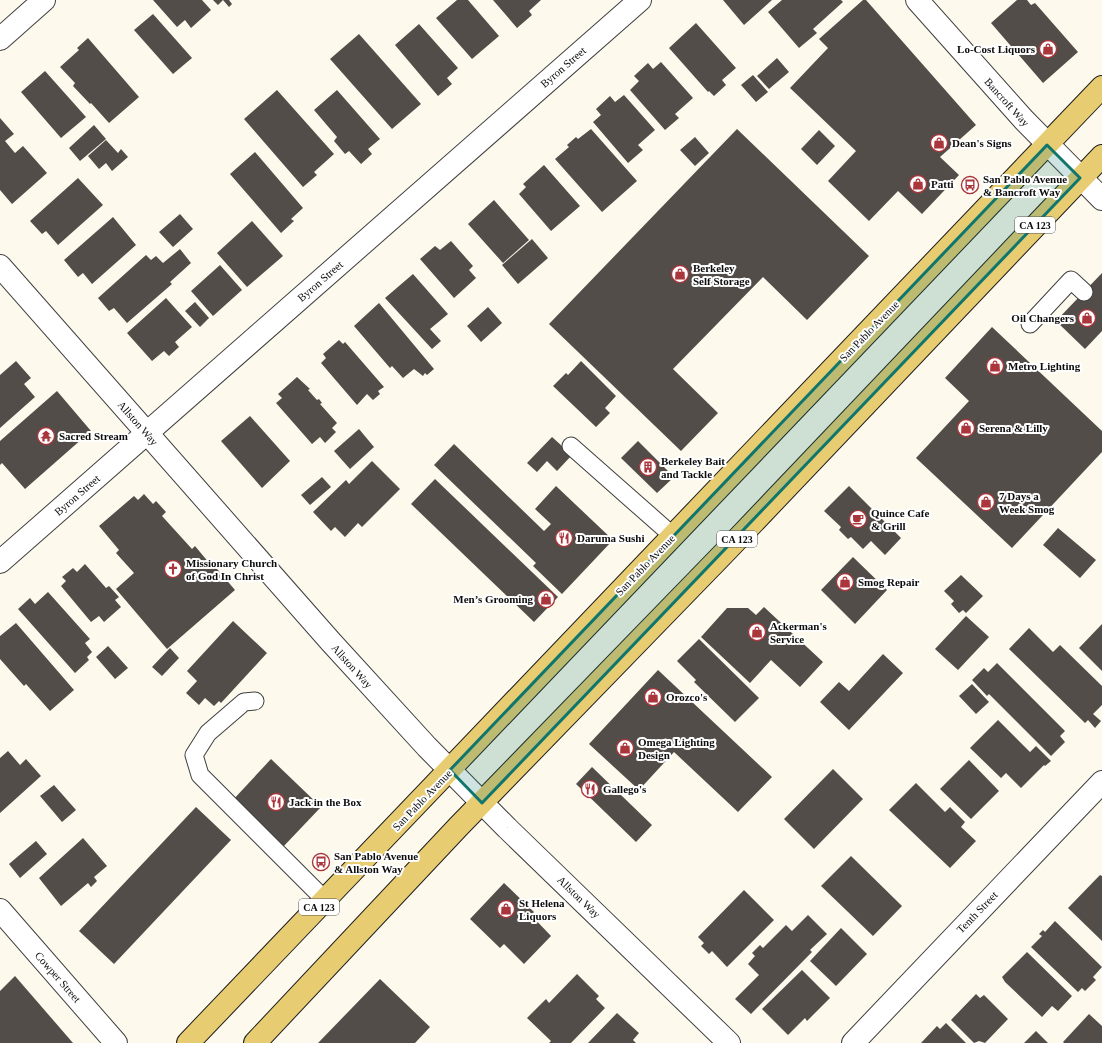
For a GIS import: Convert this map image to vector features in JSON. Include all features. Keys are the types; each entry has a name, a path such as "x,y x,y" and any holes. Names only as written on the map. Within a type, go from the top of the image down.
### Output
{"main road":[{"name":"San Pablo Avenue","path":"188,1043 1102,87"},
{"name":"CA 123","path":"255,1043 482,803 742,534 1102,156"}],"street":[{"path":"0,39 44,0"},
{"name":"Byron Street","path":"0,562 640,0"},
{"name":"Bancroft Way","path":"917,0 1047,145 1102,199"},
{"name":"Allston Way","path":"0,266 331,642 450,770 482,803 729,1043"},
{"name":"Tenth Street","path":"853,1043 1102,782"},
{"name":"Cowper Street","path":"0,910 116,1043"}],"lane":[{"path":"1030,324 1071,280 1084,292"},
{"path":"572,446 673,536"},
{"path":"255,701 244,702 208,733 194,755 200,775 325,900"}],"highlighted area":[{"path":"1047,145 1080,178 482,803 450,770"}],"building":[{"path":"153,0 202,0 211,10 191,28 185,20 177,27"},
{"path":"213,0 223,0 218,5"},
{"path":"223,0 229,0 232,4 229,7"},
{"path":"457,0 468,0 499,36 472,59 436,18"},
{"path":"493,0 541,0 529,11 532,15 517,28"},
{"path":"723,0 772,0 744,25"},
{"path":"782,0 841,0 843,2 813,29 817,33 799,48 768,12"},
{"path":"863,0 866,0 976,125 940,157 959,175 922,214 898,191 869,221 828,181 856,151 790,88 828,48 819,39"},
{"path":"1017,0 1027,0 1031,5 1035,3 1078,52 1043,83 991,23"},
{"path":"153,14 192,58 173,74 134,30"},
{"path":"696,23 736,68 722,80 726,85 714,96 709,91 708,92 669,48"},
{"path":"419,24 458,68 447,78 452,84 438,96 395,45"},
{"path":"359,34 421,104 392,129 330,59"},
{"path":"88,38 139,97 109,123 73,86 75,83 60,67 79,50 77,48"},
{"path":"777,58 789,72 769,89 757,76"},
{"path":"661,62 693,98 675,114 679,118 665,130 630,90 639,81 634,76 648,63 653,69"},
{"path":"45,71 86,117 61,138 21,92"},
{"path":"753,75 768,92 756,102 741,85"},
{"path":"277,90 334,154 314,172 317,175 303,187 244,119"},
{"path":"337,90 380,139 368,149 372,154 361,164 349,151 345,154 334,141 337,137 314,110"},
{"path":"624,95 655,130 638,145 643,150 628,163 593,122 601,115 596,109 610,96 615,102"},
{"path":"0,118 14,134 5,141 15,153 23,146 47,173 12,204 0,190"},
{"path":"94,125 106,139 80,161 69,148"},
{"path":"591,129 637,181 602,212 555,159 569,147 567,145 576,137 578,139"},
{"path":"737,129 869,256 807,320 763,277 673,369 718,413 681,451 549,324"},
{"path":"819,130 835,146 817,165 801,149"},
{"path":"695,137 709,153 695,166 680,150"},
{"path":"106,140 118,153 121,149 128,157 112,171 106,163 99,169 88,156"},
{"path":"255,152 303,208 291,219 294,221 281,233 230,174"},
{"path":"544,165 580,206 551,231 519,194 526,187 523,184"},
{"path":"78,178 103,205 58,245 46,231 42,234 30,221"},
{"path":"494,200 529,240 503,263 468,224"},
{"path":"180,214 193,229 173,247 159,232"},
{"path":"113,217 136,245 92,284 83,273 78,277 64,260"},
{"path":"252,221 283,256 247,287 217,253"},
{"path":"532,239 548,258 518,284 502,265"},
{"path":"451,241 473,266 469,270 476,278 454,298 420,259 435,246 440,250"},
{"path":"180,249 191,263 170,282 172,284 127,323 114,308 109,311 98,298 146,255 151,260 156,256 163,263"},
{"path":"220,265 242,290 213,316 191,291"},
{"path":"1102,273 1102,331 1085,349 1056,321"},
{"path":"413,274 448,314 430,329 441,341 432,349 385,298"},
{"path":"166,298 192,327 175,342 179,347 169,356 164,351 152,361 127,333"},
{"path":"195,302 209,318 200,327 185,311"},
{"path":"379,303 434,369 427,375 425,373 423,376 414,369 403,378 392,366 390,368 354,326"},
{"path":"488,307 502,323 481,342 467,326"},
{"path":"992,327 1102,431 1102,452 1012,548 916,458 969,401 945,378"},
{"path":"339,340 343,344 345,342 384,387 378,391 380,394 373,400 367,394 357,405 321,363 326,358 323,354"},
{"path":"16,361 31,378 24,384 35,397 0,428 0,375"},
{"path":"581,361 616,396 605,408 610,413 596,427 553,386 566,373 568,375"},
{"path":"297,377 310,389 308,390 317,400 319,399 322,403 320,404 337,423 332,428 336,432 325,443 320,437 312,444 276,403 282,398 278,394"},
{"name":"Sacred Stream","path":"57,391 91,431 25,489 2,463 0,465 0,441"},
{"path":"250,416 290,461 262,488 221,441"},
{"path":"359,429 374,447 350,469 334,451"},
{"path":"552,437 572,455 557,471 547,461 537,472 527,463"},
{"name":"Berkeley Bait and Tackle","path":"638,441 674,477 657,493 621,458"},
{"path":"454,444 544,531 551,524 535,509 556,486 613,540 562,594 533,566 536,563 434,465"},
{"path":"372,461 400,489 362,527 358,523 345,537 335,527 331,531 313,512 346,480 349,484"},
{"path":"322,477 331,487 310,505 301,495"},
{"path":"435,479 558,597 534,622 411,504"},
{"name":"Quince Cafe & Grill","path":"849,486 901,538 885,555 871,541 863,549 851,537 848,539 839,530 841,527 824,511"},
{"name":"Missionary Church of God In Christ","path":"144,494 153,504 156,501 166,512 162,516 192,549 195,546 210,564 212,563 235,590 167,649 116,589 134,573 116,553 119,550 99,526 134,496 138,500"},
{"path":"1058,528 1096,560 1080,578 1043,545"},
{"path":"853,557 887,590 855,624 821,590"},
{"path":"85,564 106,588 109,586 119,597 115,600 121,607 104,622 99,616 91,622 61,586 66,581 62,577 73,568 77,572"},
{"path":"961,575 983,596 966,613 963,610 959,613 951,604 954,601 944,591"},
{"path":"48,592 90,639 85,643 92,652 87,657 89,660 75,673 18,609 30,598 35,604"},
{"path":"764,607 823,662 800,687 771,660 750,683 701,637 727,608 748,608 756,615"},
{"path":"966,616 989,637 958,670 935,649"},
{"path":"233,621 267,653 221,703 219,701 214,706 205,698 199,705 186,693 197,681 187,671"},
{"path":"16,623 74,690 50,711 26,684 24,686 0,659 0,636"},
{"path":"1102,624 1102,671 1079,648"},
{"path":"1029,628 1053,652 1060,645 1102,686 1102,705 1093,714 1101,721 1095,728 1088,720 1085,723 1009,649"},
{"path":"699,639 759,698 735,722 694,682 696,680 677,661"},
{"path":"108,646 128,668 115,679 96,657"},
{"path":"170,648 179,658 162,676 152,667"},
{"path":"883,654 903,673 849,730 820,702 839,682 849,691"},
{"path":"997,663 1065,731 1060,736 1065,742 1051,756 989,694 987,696 972,680 984,668 988,672"},
{"path":"658,670 772,777 738,812 674,752 639,790 589,744"},
{"path":"972,684 989,702 976,714 959,696"},
{"path":"998,720 1030,752 1036,746 1051,761 1045,766 1044,765 1021,788 1006,773 1001,778 970,748"},
{"path":"8,751 20,765 26,759 41,776 0,813 0,758"},
{"path":"271,759 321,807 282,848 232,801"},
{"path":"969,760 999,791 971,819 940,789"},
{"path":"592,767 652,825 636,842 576,784"},
{"path":"833,769 863,799 814,849 784,819"},
{"path":"916,783 945,812 950,807 965,822 961,827 976,841 950,868 889,810"},
{"path":"54,785 76,810 62,822 40,796"},
{"path":"196,807 231,840 114,964 79,931"},
{"path":"83,838 107,866 94,877 97,881 91,887 88,883 61,906 39,878"},
{"path":"36,841 47,854 20,878 9,864"},
{"path":"851,856 902,906 873,936 821,886"},
{"path":"1100,875 1102,876 1102,941 1068,908"},
{"path":"504,883 534,912 531,915 551,936 524,964 504,944 500,948 470,919"},
{"path":"744,890 774,920 727,967 712,951 709,954 701,946 704,943 698,937"},
{"path":"808,915 827,934 810,950 812,952 751,1014 735,999 759,975 748,964 755,956 752,953 760,945 763,948 786,925 792,931"},
{"path":"1055,921 1102,967 1093,977 1096,980 1085,991 1082,988 1078,992 1031,947 1042,936 1039,934 1043,930 1045,932"},
{"path":"841,928 867,954 836,986 810,961"},
{"path":"1027,952 1072,996 1058,1011 1052,1006 1042,1017 1005,982 1002,977"},
{"path":"802,970 830,998 807,1021 805,1018 788,1035 762,1009"},
{"path":"577,974 599,996 596,999 605,1008 571,1043 549,1043 551,1041 527,1018 546,999 549,1003"},
{"path":"15,976 73,1043 0,1043 0,991"},
{"path":"380,979 430,1027 415,1043 318,1043"},
{"path":"976,994 980,998 984,995 1008,1019 985,1043 979,1041 974,1043 951,1020"},
{"path":"617,1013 639,1033 633,1040 636,1043 588,1043"},
{"path":"1089,1014 1102,1026 1102,1043 1064,1043 1063,1042"},
{"path":"946,1023 966,1043 921,1043 937,1026 940,1029"},
{"path":"1036,1031 1048,1043 1024,1043"}],"place":[{"name":"Lo-Cost Liquors","path":"1048,49"},
{"name":"Dean's Signs","path":"939,143"},
{"name":"Patti","path":"918,184"},
{"name":"San Pablo Avenue & Bancroft Way","path":"970,185"},
{"name":"Berkeley Self Storage","path":"680,274"},
{"name":"Oil Changers","path":"1087,318"},
{"name":"Metro Lighting","path":"995,366"},
{"name":"Serena & Lilly","path":"966,428"},
{"name":"Sacred Stream","path":"46,436"},
{"name":"Berkeley Bait and Tackle","path":"648,467"},
{"name":"7 Days a Week Smog","path":"986,502"},
{"name":"Quince Cafe & Grill","path":"858,519"},
{"name":"Daruma Sushi","path":"564,538"},
{"name":"Missionary Church of God In Christ","path":"173,569"},
{"name":"Smog Repair","path":"845,582"},
{"name":"Men’s Grooming","path":"546,599"},
{"name":"Ackerman's Service","path":"757,632"},
{"name":"Orozco's","path":"653,697"},
{"name":"Omega Lighting Design","path":"625,748"},
{"name":"Gallego's","path":"590,789"},
{"name":"Jack in the Box","path":"276,802"},
{"name":"San Pablo Avenue & Allston Way","path":"321,862"},
{"name":"St Helena Liquors","path":"506,909"}]}
